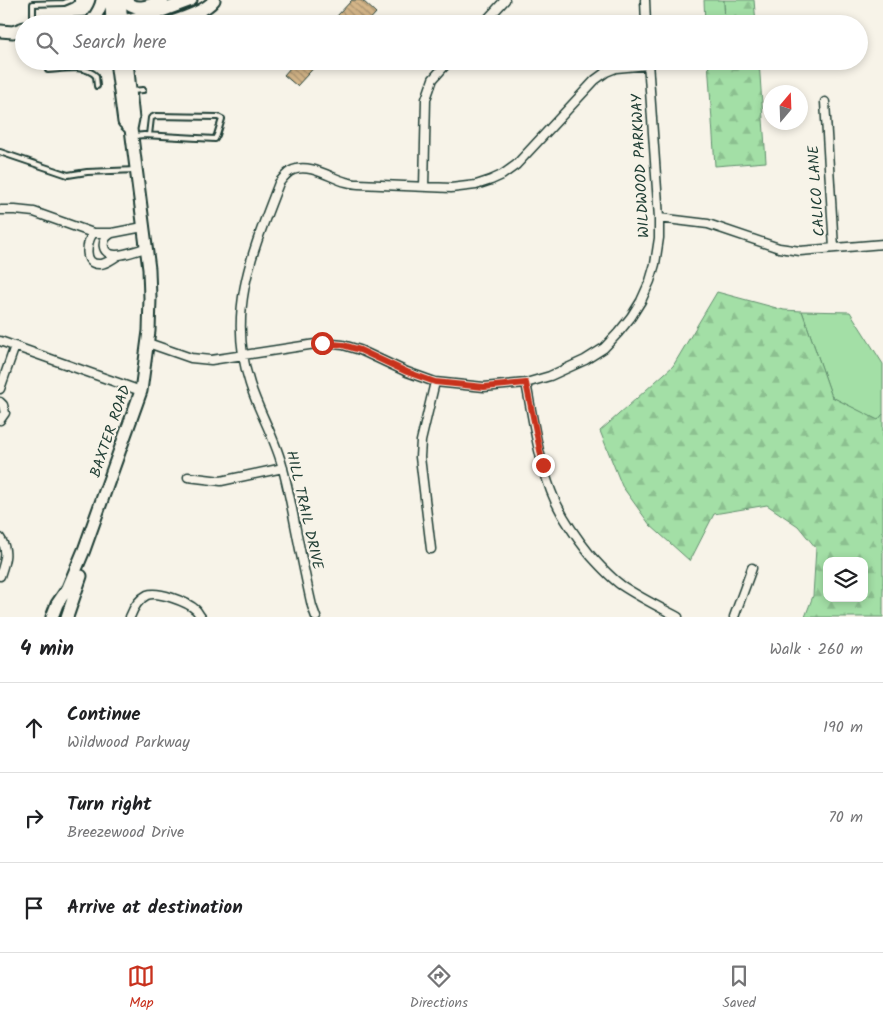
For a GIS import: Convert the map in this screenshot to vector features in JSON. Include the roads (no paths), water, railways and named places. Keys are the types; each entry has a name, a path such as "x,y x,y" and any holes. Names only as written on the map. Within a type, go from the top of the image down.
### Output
{"main road":[{"path":"95,15 102,0"},
{"path":"110,0 115,15"},
{"path":"118,15 120,0"},
{"path":"125,0 137,8 164,0 178,5"},
{"path":"148,15 191,0"},
{"path":"187,15 210,5 214,0"},
{"path":"0,31 15,32"},
{"name":"BAXTER ROAD","path":"117,70 124,122 132,132"},
{"name":"BAXTER ROAD","path":"52,617 57,604 68,588 84,550 141,391 148,343 149,269 136,170 128,70"},
{"path":"67,617 87,556 84,550"},
{"name":"BAXTER ROAD","path":"62,617 68,588"}],"street":[{"path":"491,15 505,0"},
{"path":"645,0 646,15"},
{"path":"424,187 426,99 433,79 441,70"},
{"name":"HILL TRAIL DRIVE","path":"316,617 312,606 283,468 274,439 251,387 245,368 240,331 248,271 280,183 285,175 293,170 302,168 311,169 346,182 358,184 450,188 476,185 491,180 516,165 595,80 611,70"},
{"name":"WILDWOOD PARKWAY","path":"148,343 191,358 211,360 322,343 343,345 360,350 407,372 435,382 484,387 526,383 550,376 585,360 604,348 631,317 641,301 655,264 660,238 648,70"},
{"name":"CALICO LANE","path":"825,102 834,248"},
{"path":"0,210 34,212 93,232 112,233 144,227"},
{"path":"659,218 708,224 779,248 800,251 883,244"},
{"path":"93,232 89,238 86,250 90,260 97,264 101,264 119,255 146,248"},
{"path":"112,233 105,237 104,247 108,253 119,255"},
{"path":"0,341 141,391"},
{"path":"0,389 15,346"},
{"path":"430,549 420,456 421,441 435,382"},
{"path":"526,383 543,465 552,492 564,518 579,541 620,584 678,617"},
{"path":"0,402 5,413 0,420"},
{"path":"188,477 221,481 283,468"},
{"path":"0,538 6,549 0,576"},
{"path":"734,617 752,568"},
{"path":"130,617 133,609 140,601 148,595 154,594 174,598 196,610 201,617"}],"lane":[{"path":"27,0 33,4 64,3 70,0"},
{"path":"33,4 33,15"},
{"path":"84,70 96,76 97,86"},
{"path":"130,91 143,90"},
{"path":"132,132 149,135 215,139 222,119 218,117 155,116 150,120 149,135"},
{"path":"0,152 68,176 87,172 136,170"}]}
